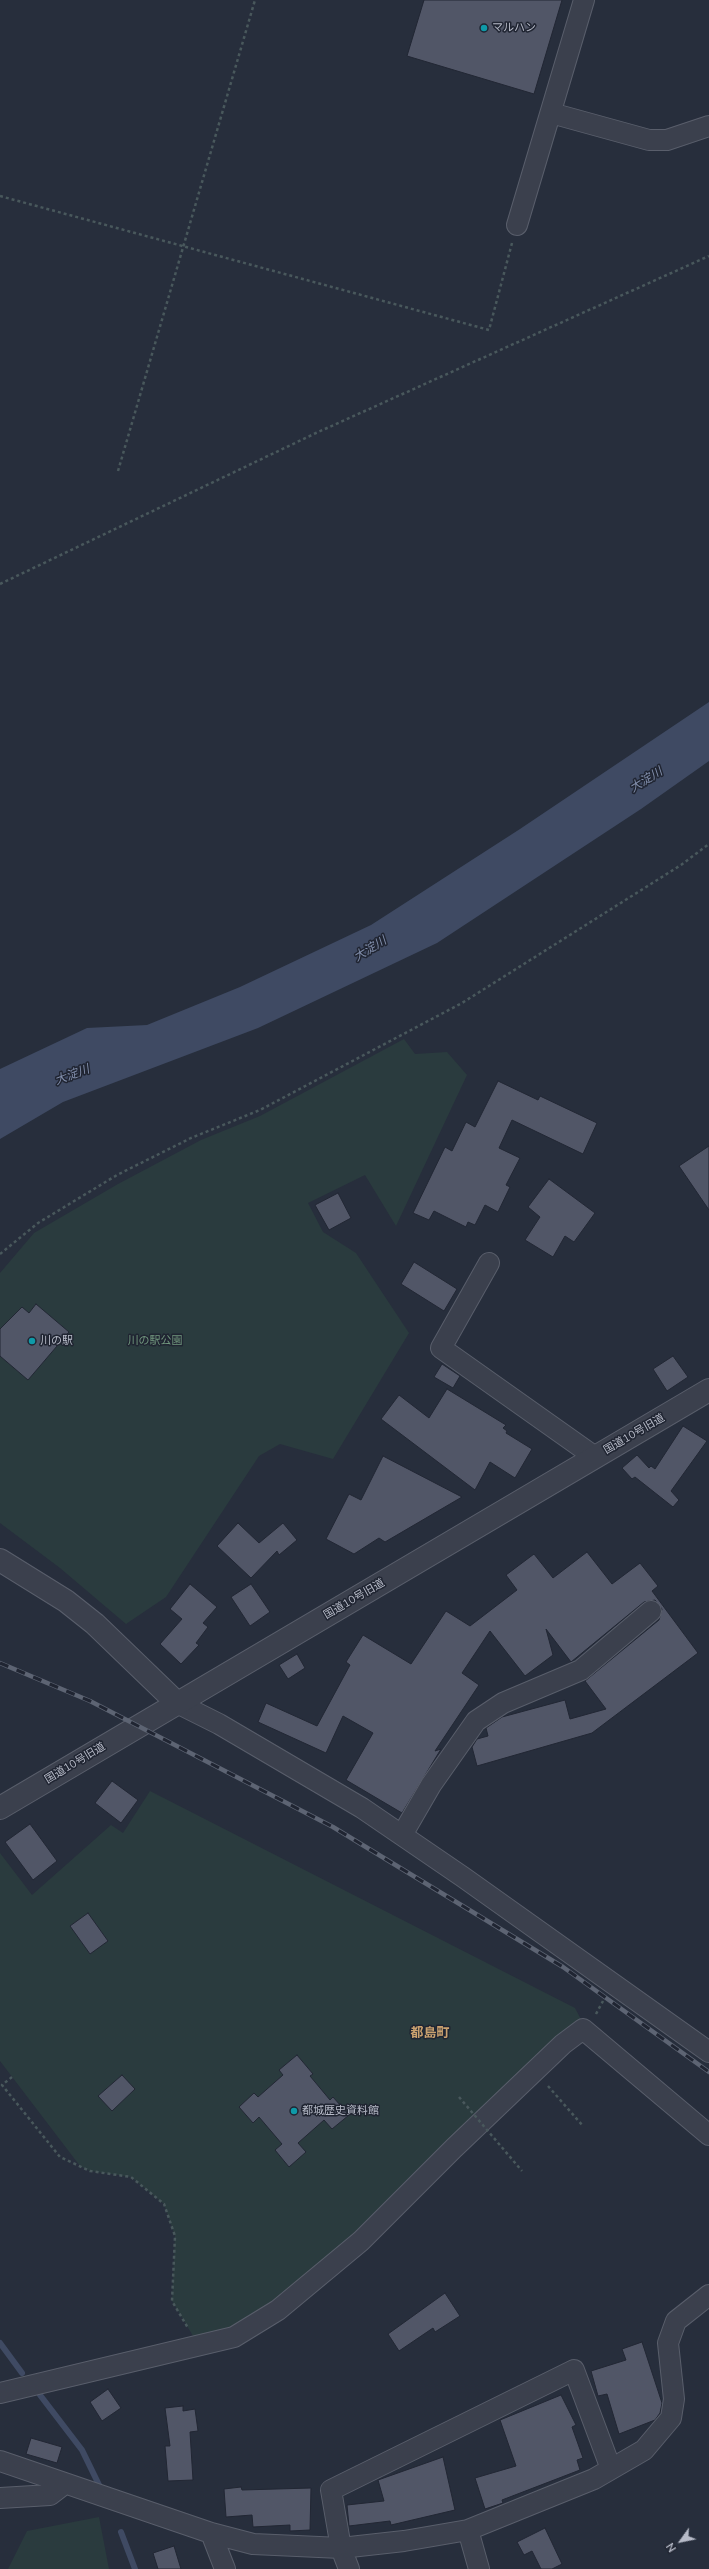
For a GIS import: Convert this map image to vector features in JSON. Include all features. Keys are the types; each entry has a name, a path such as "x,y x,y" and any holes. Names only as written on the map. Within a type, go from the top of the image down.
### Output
{"street":[{"path":"517,225 584,0"},
{"path":"551,114 649,140 667,140 709,126"},
{"path":"489,1263 441,1348 595,1457"},
{"name":"国道10号旧道","path":"0,1808 709,1390"},
{"path":"0,1560 66,1601 96,1624 177,1703 219,1724 341,1796 402,1835 709,2052"},
{"path":"402,1835 431,1785 476,1721 503,1703 581,1670 651,1611"},
{"path":"0,2393 234,2337 278,2310 361,2242 563,2044 583,2029 709,2135"},
{"path":"0,2461 63,2484 211,2533 253,2544 341,2548 404,2541 468,2530 594,2479 644,2450 671,2418 674,2399 668,2343 676,2321 709,2295"},
{"path":"349,2569 341,2548 331,2490 574,2370 611,2469"},
{"path":"0,2498 50,2495 63,2484"},
{"path":"468,2530 479,2569"},
{"path":"211,2533 224,2569"}],"path":[{"path":"118,472 255,0"},
{"path":"0,196 489,330 517,225"},
{"path":"0,584 302,440 709,256"},
{"path":"0,1254 38,1223 117,1175 191,1138 260,1110 462,1003 681,865 709,844"},
{"path":"586,2030 612,1983"},
{"path":"535,2071 583,2126"},
{"path":"12,2077 2,2085 60,2158 90,2171 131,2177 164,2204 175,2236 172,2301 199,2346"},
{"path":"459,2097 522,2171"}],"green space":[{"name":"川の駅公園","path":"404,1039 415,1054 447,1052 467,1075 396,1226 365,1175 308,1203 323,1232 356,1253 409,1333 333,1459 280,1444 259,1456 166,1597 126,1624 60,1568 0,1523 0,1273 34,1233 118,1184 201,1140 260,1116"},
{"path":"150,1791 575,2008 586,2029 278,2310 199,2346 172,2301 175,2236 164,2204 131,2177 90,2171 80,2166 0,2061 0,1853 32,1895 111,1825 123,1833"},
{"path":"99,2517 109,2569 8,2569 27,2531"}],"water":[{"name":"大淀川","path":"709,702 709,761 641,809 437,943 258,1028 63,1102 0,1139 0,1069 87,1028 147,1025 240,987 371,925 520,829"}],"building":[{"name":"マルハン","path":"424,0 562,0 534,94 407,56"},
{"path":"498,1081 538,1100 540,1096 597,1123 583,1154 512,1120 499,1148 520,1158 506,1185 510,1187 498,1212 485,1205 475,1225 468,1222 466,1227 434,1211 429,1220 413,1213 445,1147 452,1151 466,1122 475,1127"},
{"path":"709,1146 709,1210 679,1166"},
{"path":"549,1179 595,1213 574,1242 565,1236 553,1257 525,1240 540,1217 528,1207"},
{"path":"338,1193 351,1218 329,1230 315,1205"},
{"path":"414,1262 457,1289 444,1311 401,1284"},
{"name":"川の駅","path":"36,1304 69,1332 28,1380 0,1356 0,1329 22,1307 29,1313"},
{"path":"673,1356 688,1377 667,1391 653,1369"},
{"path":"442,1364 460,1376 453,1388 434,1377"},
{"path":"447,1389 506,1425 503,1428 507,1431 506,1433 532,1449 515,1478 490,1462 475,1490 381,1419 399,1395 429,1418"},
{"path":"683,1426 707,1441 671,1491 679,1500 673,1507 635,1477 632,1479 622,1468 637,1455 649,1468 651,1466 655,1469"},
{"path":"383,1456 462,1497 385,1542 379,1538 354,1554 326,1539 349,1494 361,1500"},
{"path":"238,1523 259,1543 283,1523 297,1540 279,1555 277,1551 251,1578 217,1546"},
{"path":"587,1552 612,1584 640,1563 658,1586 652,1591 698,1653 592,1733 477,1766 472,1747 477,1739 488,1736 486,1728 502,1717 565,1700 570,1719 606,1709 585,1681 659,1620 662,1609 655,1600 644,1602 571,1662 546,1629 553,1655 525,1676 490,1631 462,1673 479,1685 435,1751 441,1749 402,1813 346,1780 373,1733 343,1716 326,1753 258,1722 266,1703 317,1726 350,1665 346,1662 363,1635 411,1664 446,1611 470,1626 517,1590 506,1575 534,1554 553,1578"},
{"path":"190,1584 217,1607 203,1623 208,1627 196,1643 199,1645 181,1664 160,1644 182,1619 170,1609"},
{"path":"251,1584 270,1612 250,1626 231,1597"},
{"path":"297,1654 305,1668 288,1679 279,1665"},
{"path":"112,1781 138,1800 121,1823 95,1803"},
{"path":"30,1824 57,1861 33,1880 5,1842"},
{"path":"88,1913 108,1941 90,1954 70,1926"},
{"name":"都城歴史資料館","path":"297,2055 313,2074 310,2076 330,2100 333,2097 349,2115 332,2129 324,2120 298,2143 306,2152 289,2167 275,2150 282,2144 259,2117 253,2123 239,2107 254,2093 258,2097 283,2075 279,2070"},
{"path":"122,2075 135,2089 112,2111 98,2096"},
{"path":"445,2293 460,2316 435,2332 433,2328 399,2351 388,2334"},
{"path":"642,2342 662,2403 660,2413 655,2420 619,2434 607,2394 598,2396 591,2371 626,2360 622,2349"},
{"path":"108,2389 121,2408 102,2421 90,2402"},
{"path":"561,2395 576,2425 572,2427 583,2458 577,2460 580,2470 502,2500 503,2503 485,2509 475,2478 516,2466 500,2420"},
{"path":"183,2406 183,2411 195,2409 198,2431 190,2432 193,2480 168,2481 165,2446 170,2446 165,2408"},
{"path":"31,2438 62,2447 57,2463 26,2454"},
{"path":"443,2457 455,2510 391,2525 390,2521 349,2526 347,2505 384,2501 378,2480"},
{"path":"241,2487 242,2490 311,2488 310,2530 290,2531 290,2525 253,2527 252,2515 226,2517 224,2489"},
{"path":"545,2528 562,2564 552,2569 541,2569 532,2551 524,2555 517,2542"},
{"path":"174,2546 181,2569 158,2569 153,2553"}],"waterway":[{"path":"0,2343 22,2373"},
{"path":"40,2395 82,2450 102,2491"},
{"path":"121,2532 135,2569"}],"railway":[{"path":"0,1663 90,1701 333,1827 563,1967 709,2072"}],"place":[{"name":"マルハン","path":"484,28"},
{"name":"川の駅","path":"32,1341"},
{"name":"都城歴史資料館","path":"294,2111"}],"district":[{"name":"都島町","path":"430,2033"}]}
